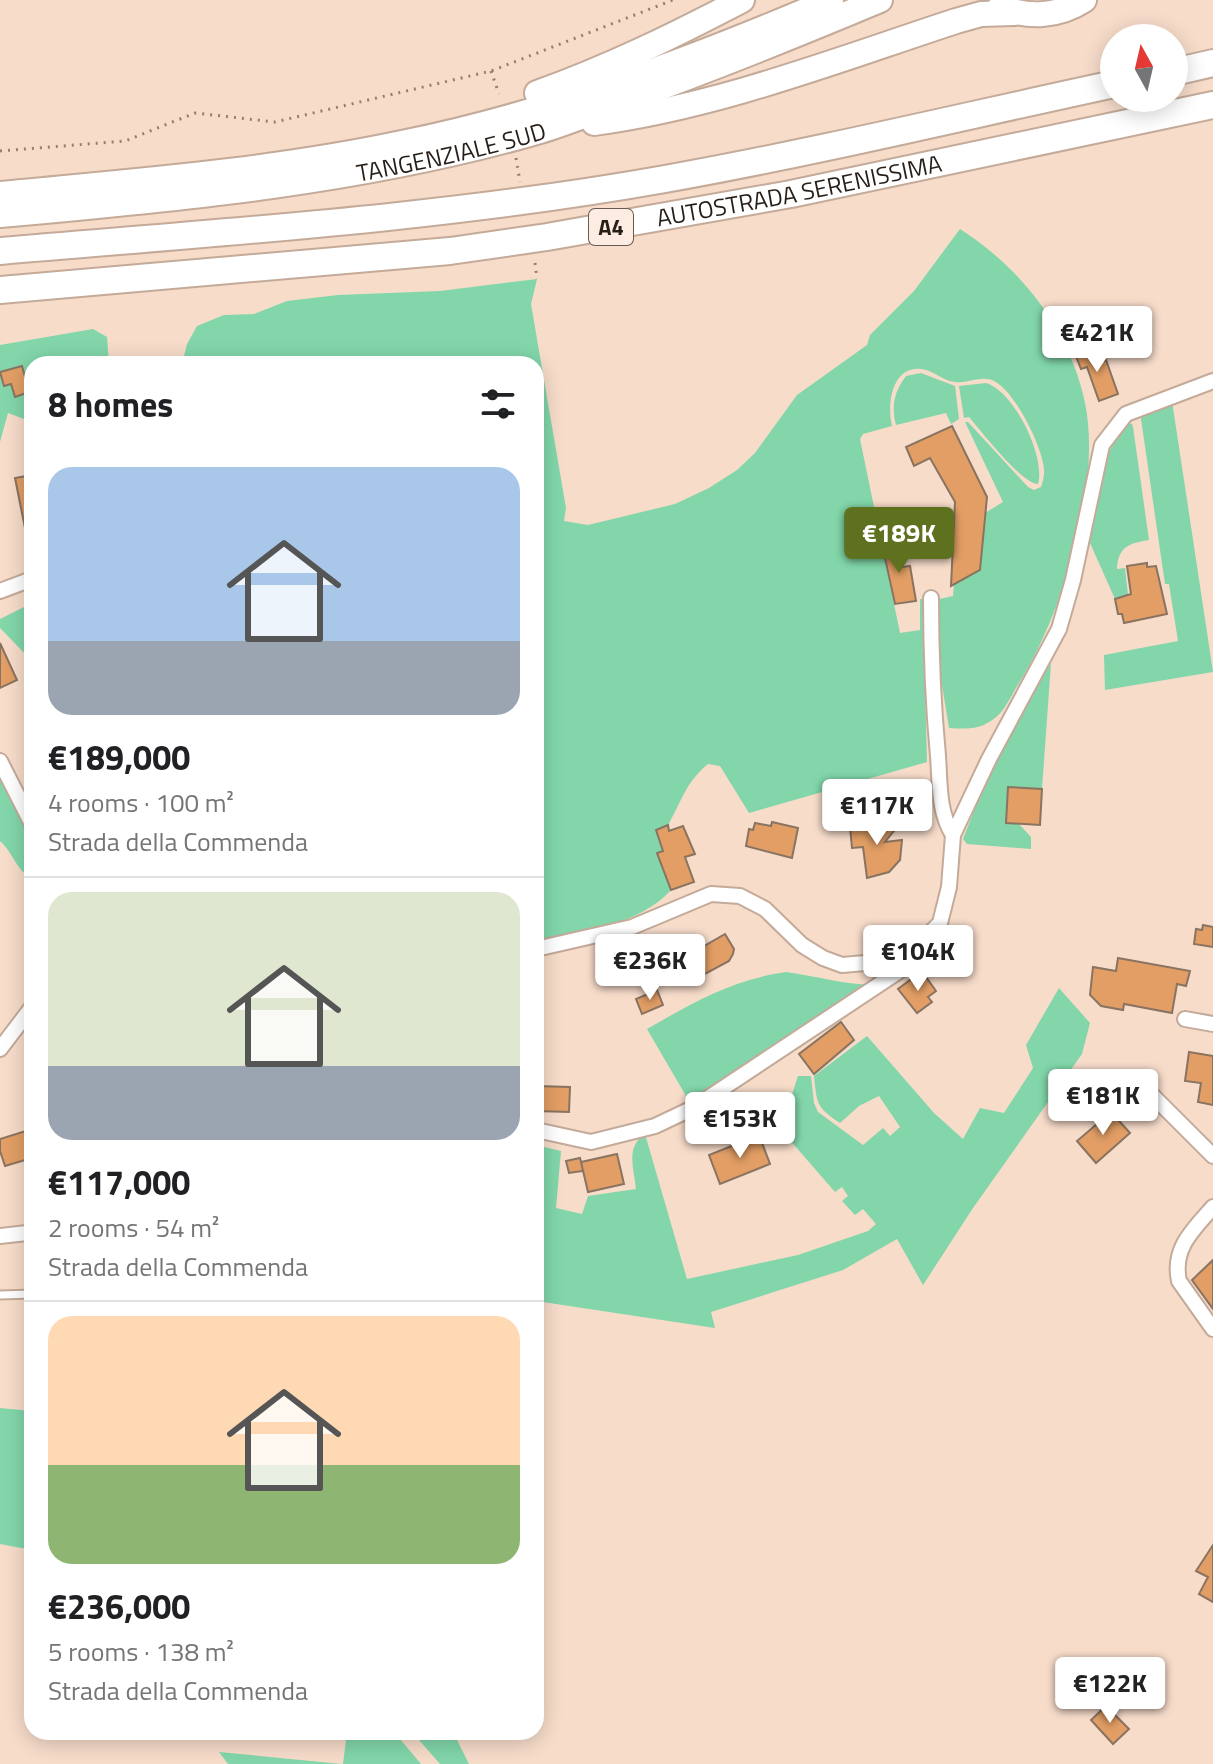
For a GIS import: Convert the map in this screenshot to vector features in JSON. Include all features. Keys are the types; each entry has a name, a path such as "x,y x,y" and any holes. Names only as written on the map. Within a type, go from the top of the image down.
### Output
{"highway":[{"path":"404,143 583,77 742,0"},
{"name":"TANGENZIALE SUD","path":"0,194 206,174 404,143 593,93 831,0"},
{"name":"TANGENZIALE SUD","path":"0,215 156,201 315,179 384,167 540,131 689,78 880,0"},
{"path":"987,0 1014,13"},
{"path":"540,131 642,116 725,96 981,14 1037,15 1059,12 1084,0"},
{"path":"1188,69 1213,63"},
{"name":"AUTOSTRADA SERENISSIMA","path":"0,251 359,220 552,196 695,173 1100,87"},
{"name":"AUTOSTRADA SERENISSIMA","path":"0,290 450,251 547,237 791,194 1213,105"}],"street":[{"path":"544,947 632,927 711,894 740,896 765,909 802,945 842,965 877,962 906,952 930,933 940,923 949,887 953,835 989,759 1059,629 1073,580 1102,445 1126,414 1213,381"},
{"path":"0,591 24,582"},
{"path":"931,598 931,663 941,798 944,821 953,835"},
{"path":"0,761 24,808"},
{"path":"544,1132 591,1142 655,1126 693,1108 928,952 930,933"},
{"path":"0,1049 24,1018"},
{"path":"1185,1019 1213,1024"},
{"path":"1131,1106 1151,1094 1213,1156"},
{"path":"1213,1207 1184,1240 1179,1250 1177,1271 1179,1281 1213,1329"},
{"path":"0,1236 24,1233"}],"lane":[{"path":"0,1295 24,1294"}],"path":[{"path":"0,151 125,141 195,113 275,122 491,71 673,0"},
{"path":"491,71 499,94"},
{"path":"516,158 521,184"},
{"path":"535,263 537,279"}],"green space":[{"path":"960,229 1003,262 1040,303 1068,350 1085,403 1089,436 1088,472 1075,548 1050,621 1008,702 999,715 984,725 949,728 941,679 935,600 953,596 954,584 980,570 985,513 1003,502 965,422 1034,490 1041,487 1043,478 1041,453 1024,416 1000,385 987,379 955,382 925,370 911,370 897,380 893,389 890,408 892,426 863,434 860,439 900,633 920,630 920,599 927,599 924,650 927,762 749,813 720,766 708,764 689,785 668,825 656,830 663,851 657,854 671,890 658,902 626,920 544,939 544,380 566,508 564,521 588,525 675,504 737,470 755,453 797,395 867,345 870,335 914,291"},
{"path":"537,279 531,304 540,356 184,356 197,326 224,315 254,314 287,301 338,295 440,291"},
{"path":"93,329 107,337 108,356 24,356 24,419 8,413 0,442 0,345"},
{"path":"921,373 955,386 959,419 951,424 946,413 896,425 894,405 899,388 906,376"},
{"path":"986,383 1007,398 1026,426 1037,458 1038,484 1022,476 969,417 964,418 959,386"},
{"path":"1172,401 1213,672 1105,690 1104,655 1178,641 1169,584 1165,584 1140,412"},
{"path":"1126,422 1133,427 1149,540 1130,545 1122,551 1117,569 1125,568 1128,595 1115,599 1090,543 1105,459"},
{"path":"24,607 24,653 0,628 0,619"},
{"path":"1051,663 1042,789 1008,787 1019,824 1031,837 1031,849 967,844 963,839 992,765"},
{"path":"0,761 24,808 24,873 0,841"},
{"path":"786,972 876,985 693,1108 647,1029 730,986"},
{"path":"1059,988 1090,1023 1082,1054 973,1208 923,1285 897,1239 843,1270 711,1312 715,1328 544,1302 544,1147 561,1151 556,1208 582,1214 588,1196 636,1189 633,1152 645,1134 687,1279 798,1255 868,1231 876,1224 863,1209 855,1215 842,1201 848,1196 842,1187 835,1192 775,1123 788,1107 798,1076 811,1076 818,1112 863,1145 883,1128 890,1136 900,1127 879,1096 859,1106 840,1123 826,1113 817,1099 814,1076 867,1036 934,1113 963,1139 980,1108 1004,1113 1033,1068 1026,1045"},
{"path":"0,1408 24,1410 24,1548 0,1544"},
{"path":"346,1740 401,1740 421,1764 343,1764"},
{"path":"419,1740 457,1740 469,1764 440,1764"},
{"path":"219,1752 342,1764 228,1764"}],"building":[{"path":"1088,346 1094,364 1106,360 1118,394 1099,401 1087,367 1081,369 1074,351"},
{"path":"22,366 24,394 15,397 11,384 4,386 0,372"},
{"path":"952,426 987,497 980,570 951,586 955,502 930,458 914,466 906,447"},
{"path":"24,476 24,523 15,478"},
{"path":"898,541 903,567 910,566 916,601 895,604 882,544"},
{"path":"1147,563 1147,567 1156,566 1167,614 1124,623 1122,614 1118,614 1115,599 1131,594 1127,566"},
{"path":"0,643 17,680 0,688"},
{"path":"1008,787 1042,789 1040,825 1006,823"},
{"path":"886,816 897,827 885,842 902,840 900,860 889,872 867,878 863,847 852,848 850,827 877,824"},
{"path":"772,822 798,828 792,858 746,846 749,829 753,830 755,823 771,826"},
{"path":"668,825 669,831 683,826 695,854 685,857 694,882 671,890 657,853 663,851 656,830"},
{"path":"1203,925 1213,927 1213,947 1194,944 1196,929 1202,930"},
{"path":"725,934 734,949 733,954 729,961 705,974 691,948 702,942 704,946"},
{"path":"1118,958 1190,971 1186,986 1177,984 1172,1013 1124,1004 1123,1010 1101,1006 1090,995 1093,967 1116,971"},
{"path":"914,977 926,977 936,991 928,997 932,1002 917,1013 898,989"},
{"path":"657,990 663,1005 642,1014 636,999"},
{"path":"841,1022 854,1040 814,1074 799,1054"},
{"path":"1189,1052 1213,1056 1213,1105 1198,1102 1201,1083 1185,1081"},
{"path":"544,1086 570,1087 569,1112 544,1111"},
{"path":"1111,1112 1130,1133 1096,1163 1077,1141"},
{"path":"24,1132 24,1160 5,1166 0,1139"},
{"path":"759,1135 770,1164 720,1184 709,1155"},
{"path":"617,1154 624,1184 588,1192 581,1162"},
{"path":"580,1158 583,1171 569,1173 566,1161"},
{"path":"1213,1260 1213,1309 1192,1280"},
{"path":"1213,1545 1213,1602 1199,1594 1208,1577 1196,1571"},
{"path":"1106,1706 1129,1729 1113,1744 1091,1720"}]}
